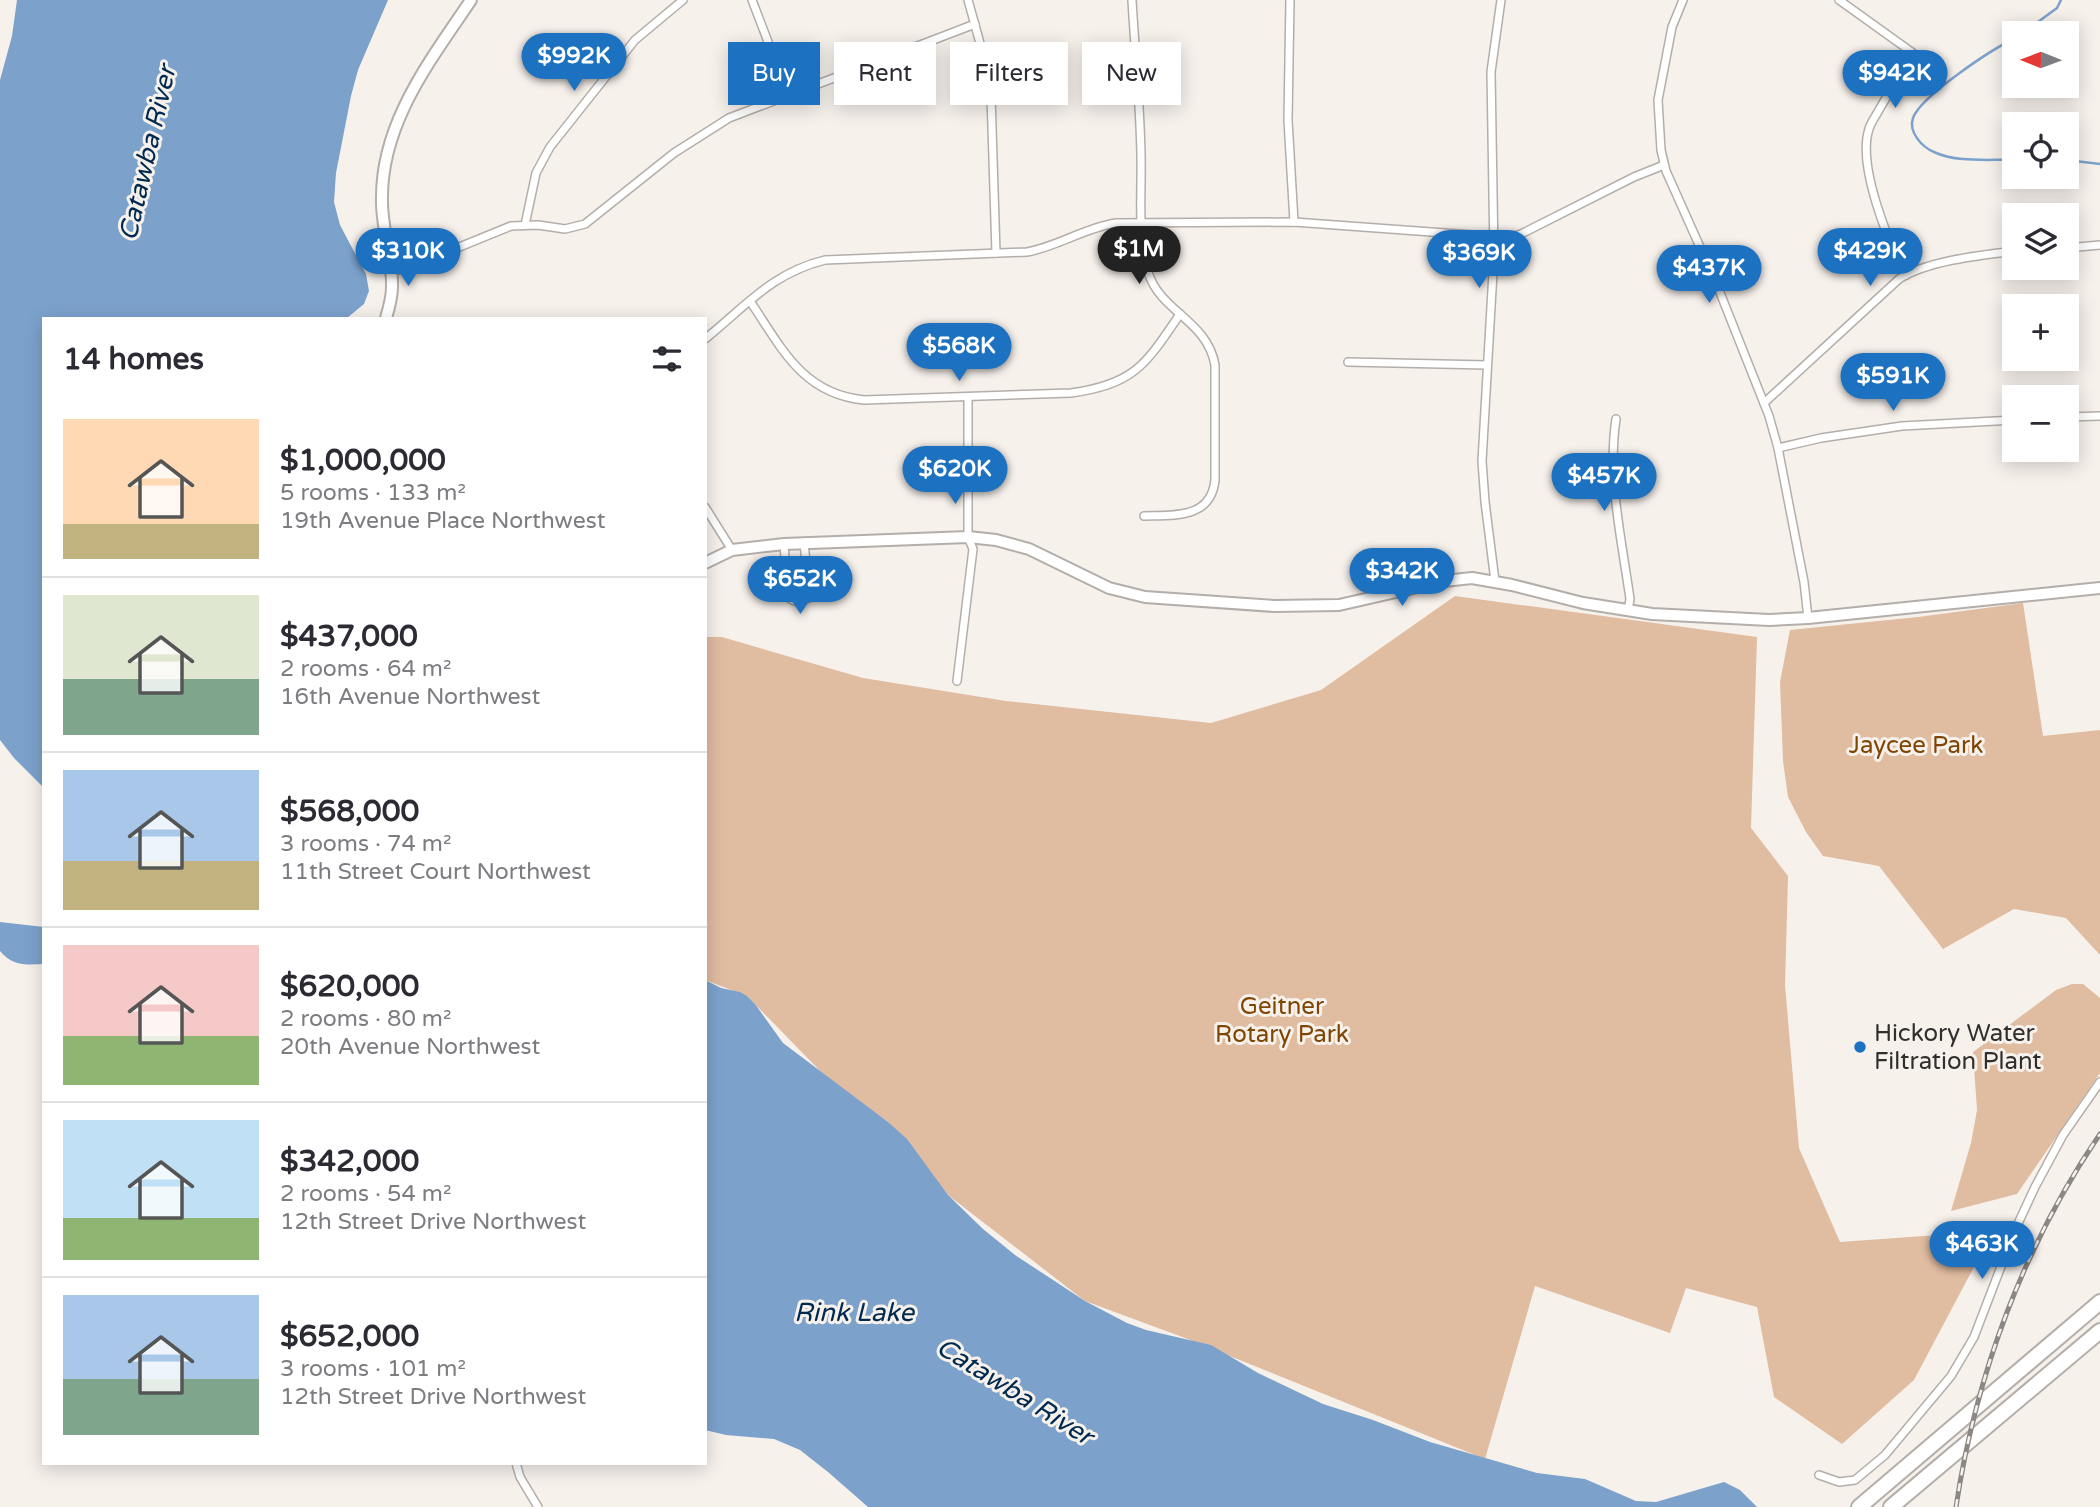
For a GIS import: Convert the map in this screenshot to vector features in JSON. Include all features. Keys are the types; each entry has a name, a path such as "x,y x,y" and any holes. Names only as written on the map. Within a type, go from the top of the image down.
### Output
{"highway":[{"path":"1859,1507 2100,1302"},
{"path":"1891,1507 2100,1331"}],"street":[{"path":"386,317 392,292 392,271 382,199 383,177 394,131 416,83 471,0"},
{"path":"525,225 536,173 550,147 635,40 683,0"},
{"path":"752,0 769,42"},
{"path":"968,0 985,61 991,96 996,253"},
{"path":"1132,0 1141,135 1142,223 1149,276 1162,296 1205,338 1215,361 1214,486 1207,502 1183,515 1144,516"},
{"path":"1290,0 1288,120 1294,222"},
{"path":"1495,581 1482,461 1493,294 1491,72 1501,0"},
{"path":"1683,0 1672,27 1658,100 1664,165 1717,285 1764,403 1778,449 1804,582 1808,618"},
{"path":"1839,0 1913,53 1870,125 1866,148 1866,162 1874,193 1906,275"},
{"path":"820,82 975,24"},
{"path":"392,271 408,268 511,226 565,229 585,225 705,131 762,105"},
{"path":"707,337 780,277 799,267 825,260 1043,249 1102,225 1142,223 1294,222 1493,237 1500,240 1521,234 1634,177 1664,165"},
{"path":"2079,247 2100,245"},
{"path":"1764,403 1906,275 1959,260 2002,253"},
{"path":"750,301 800,372 824,390 843,397 864,400 1070,393 1110,385 1131,374 1145,362 1181,314"},
{"path":"1348,362 1487,365"},
{"path":"957,681 973,549 968,537 968,397"},
{"path":"2079,417 2100,416"},
{"path":"1616,419 1615,488 1630,598 1628,611"},
{"path":"1778,449 1821,438 1902,426 2002,421"},
{"path":"707,510 732,550"},
{"path":"707,562 732,550 783,544 968,537 996,540 1029,549 1110,589 1145,597 1274,606 1339,605 1444,581 1472,578 1628,611 1769,620 2100,588"},
{"path":"783,544 788,597 794,602 802,602 808,598 809,591 804,543"},
{"path":"1819,1475 1839,1482 1855,1480 1885,1455 1951,1376 1974,1337 2015,1230 2035,1187 2063,1135 2100,1082"},
{"path":"517,1465 538,1507"}],"green space":[{"name":"Geitner Rotary Park","path":"1455,596 1757,637 1751,828 1788,876 1785,985 1799,1148 1840,1242 1993,1231 1914,1380 1842,1444 1774,1397 1757,1307 1686,1288 1670,1333 1535,1286 1485,1459 1185,1338 1085,1301 948,1195 888,1122 827,1078 747,996 707,981 707,637 722,637 863,678 1006,701 1211,723 1321,690"},
{"name":"Jaycee Park","path":"2023,603 2043,736 2100,730 2100,955 2066,918 2014,909 1943,949 1879,866 1823,856 1806,832 1788,797 1783,761 1780,682 1790,630"},
{"path":"2072,984 2083,984 2100,998 2100,1073 2017,1194 1951,1211 1971,1143 1977,1110 1973,1052 2056,990"}],"water":[{"name":"Catawba River","path":"17,0 388,0 358,70 336,173 334,202 340,225 366,274 369,291 364,304 348,317 42,317 42,786 0,740 0,80 12,36"},
{"path":"0,922 42,927 42,964 20,964 9,960 0,951"},
{"name":"Rink Lake","path":"707,981 747,996 783,1043 907,1139 948,1195 983,1229 1015,1255 1085,1301 1127,1323 1211,1345 1258,1373 1323,1404 1430,1442 1537,1473 1585,1479 1636,1501 1656,1502 1724,1482 1740,1490 1757,1507 868,1507 800,1450 774,1439 707,1430"}],"waterway":[{"path":"2039,21 2057,8 2061,0"},
{"path":"2002,46 1974,63 1929,98 1912,123 1914,134 1929,150 1963,159 2002,160"},
{"path":"2079,161 2100,164"}],"railway":[{"path":"1956,1507 1976,1408 2007,1312 2048,1220 2100,1134"}],"place":[{"name":"Hickory Water Filtration Plant","path":"1860,1047"}]}
